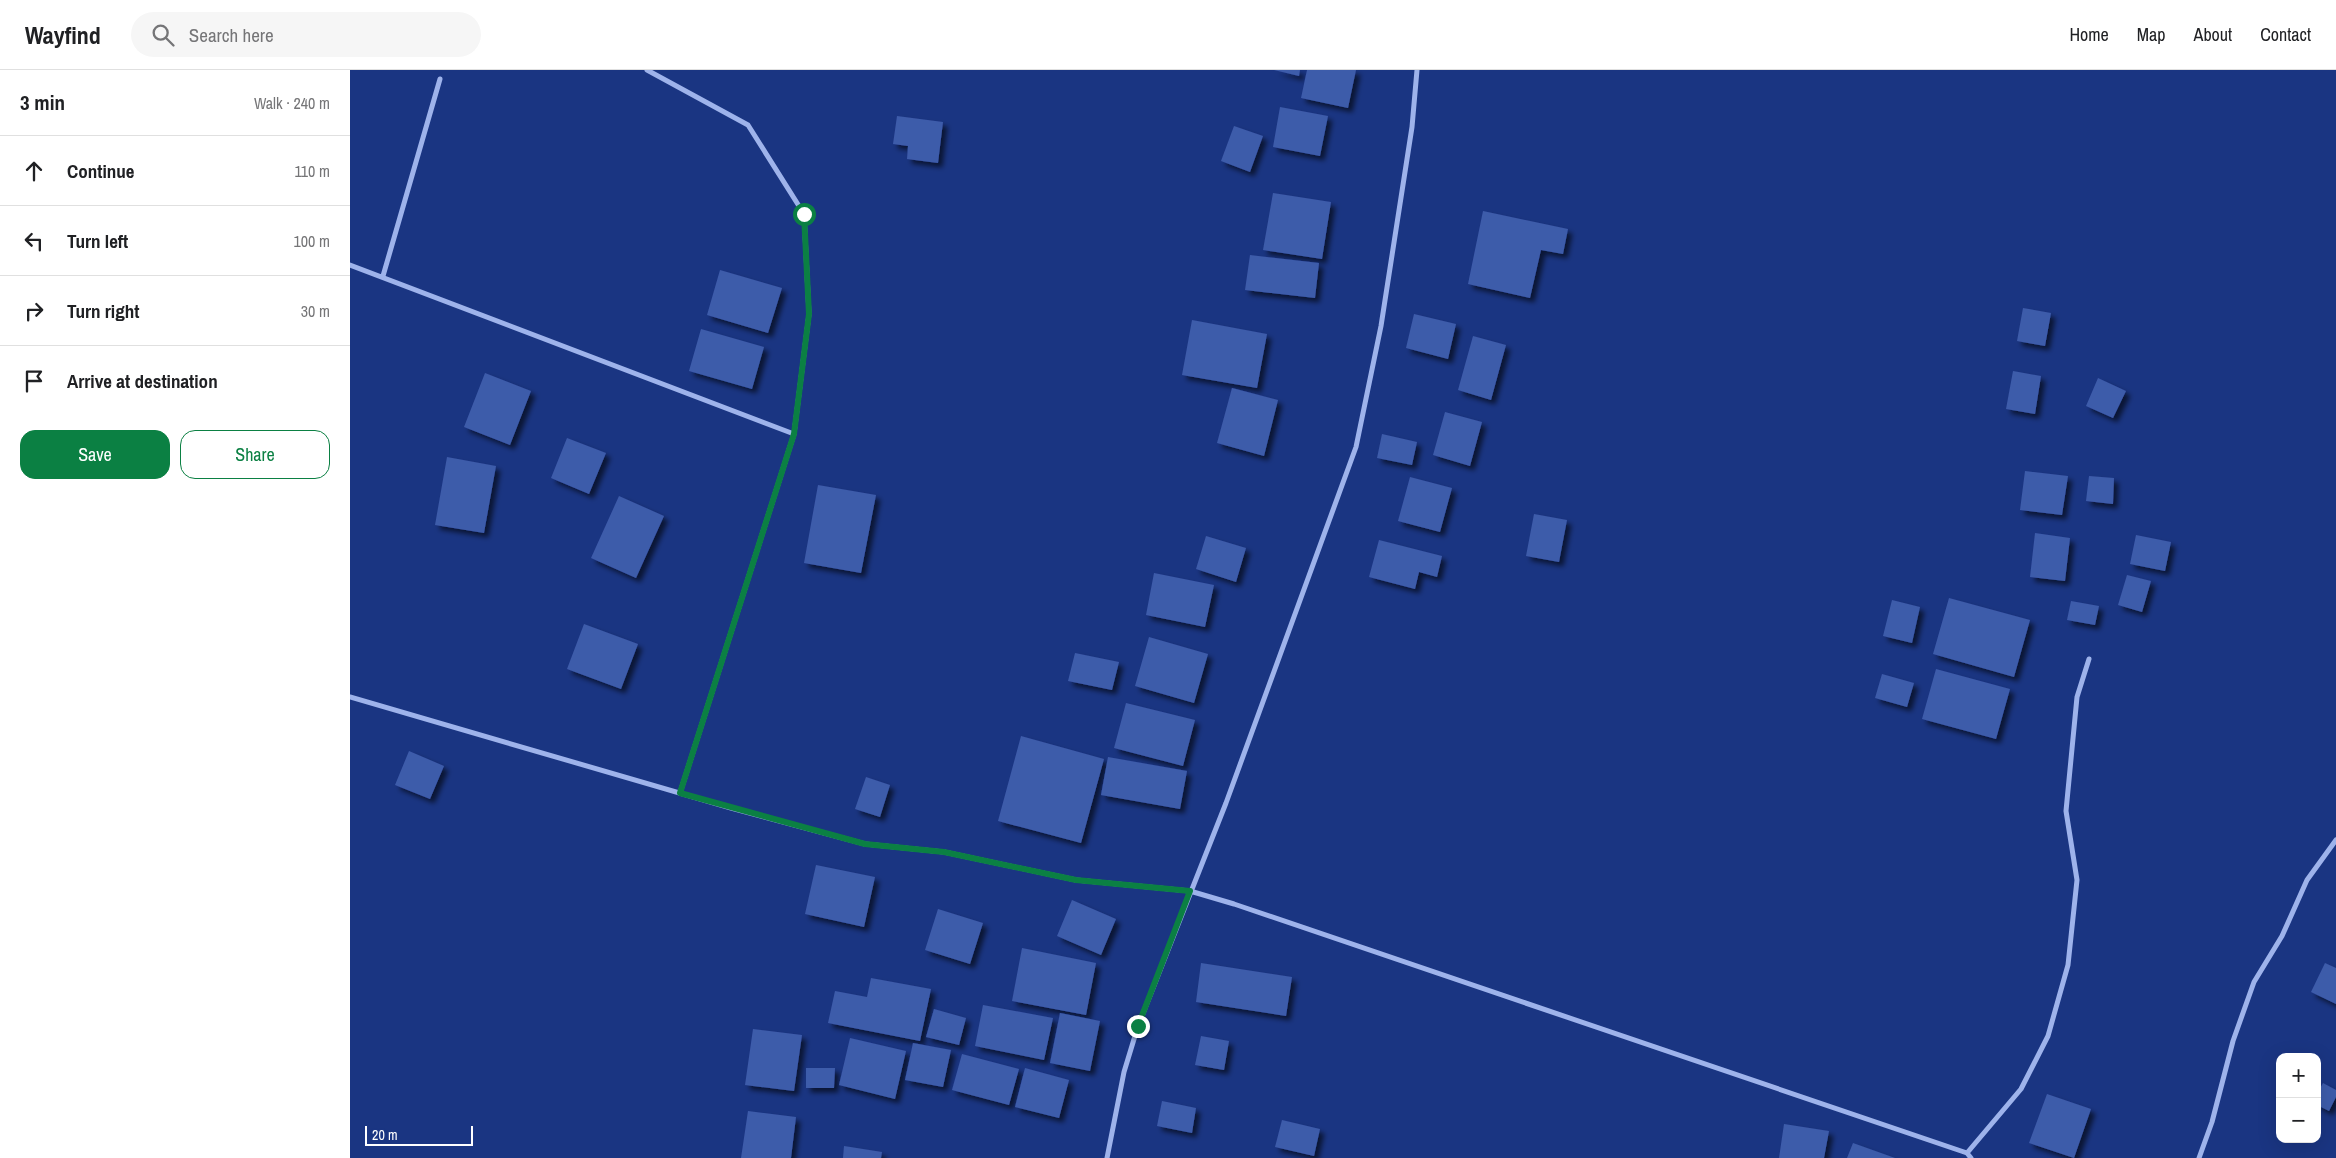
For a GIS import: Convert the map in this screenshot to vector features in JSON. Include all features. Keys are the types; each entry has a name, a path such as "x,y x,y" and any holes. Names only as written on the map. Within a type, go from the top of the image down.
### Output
{"street":[{"path":"647,70 748,126 804,214 809,314 794,434 680,793"},
{"path":"1107,1158 1124,1072 1138,1026 1226,803 1356,447 1381,326 1412,127 1417,70"},
{"path":"383,276 440,79"},
{"path":"350,265 794,434"},
{"path":"1967,1153 2021,1089 2048,1036 2068,965 2077,880 2066,810 2077,696 2089,658"},
{"path":"350,697 680,793 865,844 944,852 1076,880 1190,891 1244,907 1967,1153 1971,1158"},
{"path":"2199,1158 2212,1122 2233,1041 2254,982 2282,936 2307,880 2336,840"}],"building":[{"path":"1274,70 1300,70 1299,76"},
{"path":"1307,70 1356,70 1348,108 1301,98"},
{"path":"1280,107 1328,116 1320,156 1273,147"},
{"path":"897,116 943,122 938,163 907,159 908,146 893,144"},
{"path":"1234,126 1263,136 1250,172 1221,161"},
{"path":"1273,193 1331,202 1322,259 1263,250"},
{"path":"1483,211 1568,229 1563,254 1541,250 1530,298 1468,284"},
{"path":"1250,255 1319,263 1315,298 1245,290"},
{"path":"720,270 782,288 768,333 707,315"},
{"path":"2023,308 2051,313 2045,346 2017,341"},
{"path":"1414,314 1456,324 1448,359 1406,348"},
{"path":"1192,320 1267,334 1257,388 1182,375"},
{"path":"701,329 764,347 752,389 689,371"},
{"path":"1473,336 1506,345 1491,400 1458,390"},
{"path":"2013,371 2041,376 2035,414 2006,409"},
{"path":"485,373 531,391 510,445 464,427"},
{"path":"2098,378 2126,391 2113,418 2086,406"},
{"path":"1232,388 1278,400 1264,456 1217,443"},
{"path":"1445,412 1482,422 1470,466 1433,455"},
{"path":"1382,434 1417,442 1412,465 1377,458"},
{"path":"567,438 606,453 589,494 551,478"},
{"path":"447,457 496,466 484,533 435,525"},
{"path":"2025,471 2068,476 2062,515 2020,510"},
{"path":"2089,476 2114,478 2113,504 2086,501"},
{"path":"1410,477 1452,488 1440,532 1398,521"},
{"path":"818,485 876,495 861,573 804,563"},
{"path":"619,496 664,516 636,578 591,558"},
{"path":"1534,514 1567,520 1559,562 1526,556"},
{"path":"2035,533 2070,538 2065,581 2030,577"},
{"path":"2136,535 2171,542 2165,571 2130,564"},
{"path":"1206,536 1246,548 1236,582 1196,569"},
{"path":"1379,540 1442,556 1437,577 1419,572 1415,589 1369,577"},
{"path":"1154,573 1214,585 1205,627 1146,615"},
{"path":"2127,575 2151,581 2142,612 2118,605"},
{"path":"1949,598 2030,620 2014,677 1933,654"},
{"path":"1892,600 1920,607 1912,643 1883,636"},
{"path":"2071,601 2099,606 2095,625 2067,620"},
{"path":"584,624 638,644 621,689 567,669"},
{"path":"1149,637 1208,654 1194,703 1135,686"},
{"path":"1075,653 1119,662 1112,690 1068,681"},
{"path":"1936,669 2010,689 1996,739 1922,719"},
{"path":"1882,674 1914,683 1907,707 1875,698"},
{"path":"1126,703 1195,720 1183,766 1114,748"},
{"path":"1021,736 1104,759 1081,843 998,821"},
{"path":"409,751 444,766 430,799 395,785"},
{"path":"1108,757 1187,771 1180,809 1101,795"},
{"path":"866,777 890,785 880,817 855,809"},
{"path":"816,865 875,877 864,927 805,914"},
{"path":"1072,900 1116,919 1101,955 1057,936"},
{"path":"938,909 983,923 970,964 925,950"},
{"path":"1022,948 1096,963 1086,1015 1012,1001"},
{"path":"1201,963 1292,977 1286,1016 1196,1002"},
{"path":"2325,963 2336,968 2336,1004 2311,992"},
{"path":"871,978 931,989 920,1041 828,1023 835,991 867,997"},
{"path":"983,1005 1053,1018 1044,1060 975,1046"},
{"path":"934,1009 966,1018 959,1045 926,1037"},
{"path":"1060,1013 1100,1021 1090,1071 1050,1063"},
{"path":"753,1029 802,1035 794,1091 745,1085"},
{"path":"1201,1036 1229,1041 1224,1070 1195,1065"},
{"path":"850,1038 906,1051 895,1099 839,1085"},
{"path":"913,1043 951,1050 943,1087 905,1080"},
{"path":"962,1054 1019,1069 1009,1105 952,1090"},
{"path":"806,1068 835,1068 834,1088 806,1088"},
{"path":"1025,1068 1069,1080 1059,1118 1015,1107"},
{"path":"2323,1083 2336,1090 2336,1097 2329,1111 2321,1107 2321,1087"},
{"path":"2047,1094 2091,1109 2074,1158 2029,1143"},
{"path":"1162,1101 1196,1108 1192,1133 1157,1126"},
{"path":"748,1111 796,1117 791,1158 741,1158"},
{"path":"1282,1120 1320,1129 1314,1156 1275,1147"},
{"path":"1784,1124 1829,1131 1824,1158 1779,1158"},
{"path":"1853,1143 1895,1158 1847,1158"},
{"path":"844,1146 882,1152 881,1158 843,1158"}],"route":[{"path":"804,214 809,314 794,434 680,793 865,844 944,852 1076,880 1190,891 1138,1026"}]}
